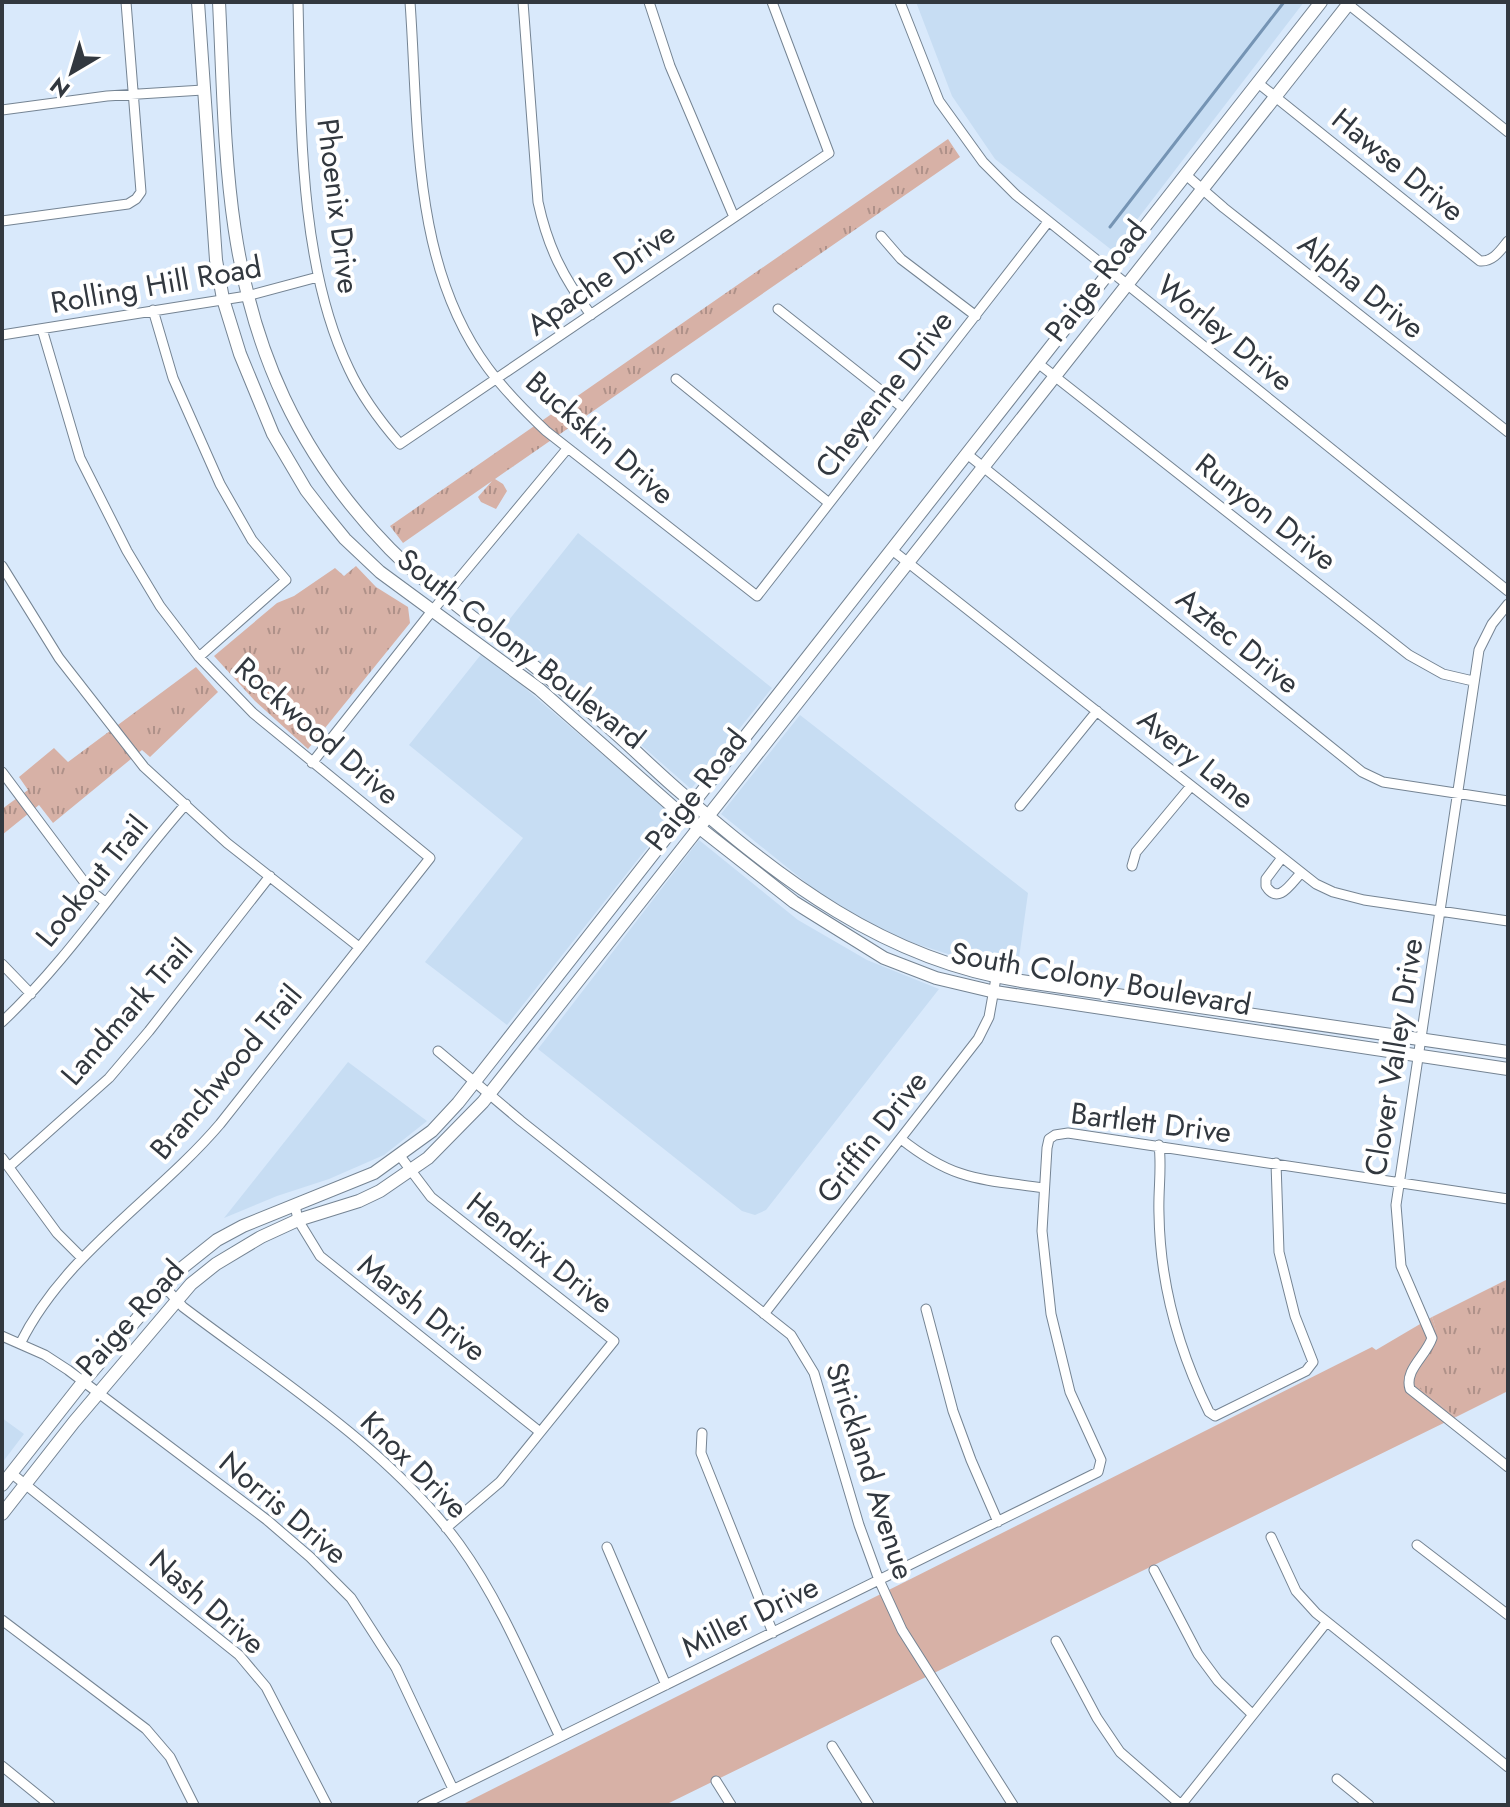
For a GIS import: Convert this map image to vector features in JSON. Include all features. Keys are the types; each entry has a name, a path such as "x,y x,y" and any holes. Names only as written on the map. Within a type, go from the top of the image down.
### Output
{"main road":[{"name":"South Colony Boulevard","path":"198,2 214,234 223,299 240,354 260,407 306,490 345,539 380,572 539,689 684,815 794,902 884,958 936,978 995,992 1508,1069"},
{"name":"South Colony Boulevard","path":"219,2 231,212 247,296 277,382 302,431 324,468 357,512 389,547 445,596 607,725 694,803 786,877 855,924 911,952 956,967 996,978 1508,1052"},
{"name":"Paige Road","path":"2,1485 163,1285 217,1240 374,1173 435,1128 772,704 1321,2"},
{"name":"Paige Road","path":"2,1514 175,1299 225,1258 261,1237 298,1220 359,1201 411,1171 448,1139 489,1095 1349,3"},
{"path":"539,689 548,677"},
{"path":"772,704 790,713"},
{"path":"606,746 607,725"},
{"path":"847,937 855,924"},
{"path":"582,944 597,957"},
{"path":"911,952 916,971"},
{"path":"1169,1019 1171,1004"}],"street":[{"path":"2,221 128,204 141,192 126,2"},
{"name":"Phoenix Drive","path":"298,2 301,118 318,277 348,367 375,415 400,444"},
{"name":"Buckskin Drive","path":"410,2 429,230 446,288 473,344 517,403 567,449 757,596"},
{"path":"523,2 538,202 549,246 558,266 591,315"},
{"path":"649,2 670,66 734,217"},
{"name":"Apache Drive","path":"400,444 829,153 772,2"},
{"name":"Worley Drive","path":"900,2 939,101 964,140 994,173 1048,222 1508,591"},
{"path":"1349,3 1508,132"},
{"name":"Hawse Drive","path":"1258,83 1480,261 1487,262 1497,255 1508,241"},
{"path":"2,110 134,93 203,90"},
{"name":"Alpha Drive","path":"1186,175 1508,432"},
{"name":"Cheyenne Drive","path":"757,596 1048,222"},
{"path":"881,236 901,259 976,316"},
{"name":"Rolling Hill Road","path":"2,335 247,296 318,277"},
{"path":"778,309 903,408"},
{"path":"153,310 173,378 220,484 252,540 286,580 199,657"},
{"name":"Rockwood Drive","path":"42,329 80,458 127,551 160,606 199,657 253,713 430,858"},
{"name":"Runyon Drive","path":"1039,364 1409,655 1443,674 1473,681"},
{"path":"676,379 829,503"},
{"path":"312,763 432,611 567,449"},
{"name":"Aztec Drive","path":"967,454 1362,772 1383,782 1508,801"},
{"name":"Avery Lane","path":"892,550 1300,874 1324,888 1349,897 1508,921"},
{"path":"2,566 59,658 144,767 227,843 359,947"},
{"name":"Clover Valley Drive","path":"1508,604 1481,643 1473,681 1399,1182 1396,1225 1401,1266 1432,1338 1428,1349 1410,1373 1410,1389 1508,1467"},
{"path":"1020,806 1097,711"},
{"path":"2,772 91,891 105,902"},
{"path":"1132,866 1136,852 1191,786"},
{"name":"Lookout Trail","path":"2,1022 31,994 147,847 186,804"},
{"name":"Branchwood Trail","path":"20,1344 33,1316 82,1258 193,1156 294,1033 430,858"},
{"path":"1281,859 1266,879 1270,892 1284,892 1300,874"},
{"name":"Landmark Trail","path":"5,1162 109,1078 270,876"},
{"path":"2,964 31,994"},
{"name":"Griffin Drive","path":"764,1314 978,1039 989,1017 996,978"},
{"name":"Strickland Avenue","path":"438,1051 791,1335 811,1363 859,1525 902,1630 1011,1802"},
{"name":"Bartlett Drive","path":"1098,1472 1101,1460 1070,1392 1054,1335 1044,1261 1047,1148 1049,1139 1055,1135 1068,1133 1159,1145 1508,1199"},
{"path":"901,1139 919,1154 952,1171 989,1182 1044,1188"},
{"path":"1159,1145 1162,1170 1159,1214 1165,1283 1182,1349 1209,1412 1215,1416 1306,1371 1313,1362 1295,1316 1279,1252 1276,1163"},
{"name":"Hendrix Drive","path":"400,1156 431,1197 614,1341 500,1482 446,1528"},
{"path":"5,1162 57,1233 82,1258"},
{"name":"Marsh Drive","path":"295,1205 298,1220 315,1250 336,1271 540,1432"},
{"name":"Knox Drive","path":"163,1285 175,1299 346,1430 398,1476 446,1528 496,1606 560,1737"},
{"path":"926,1309 953,1411 998,1522"},
{"name":"Norris Drive","path":"2,1336 45,1355 99,1393 267,1520 351,1598 396,1668 453,1789"},
{"path":"702,1433 701,1453 773,1633"},
{"name":"Miller Drive","path":"422,1805 1098,1472"},
{"name":"Nash Drive","path":"11,1473 239,1655 266,1687 327,1805"},
{"path":"1271,1537 1296,1591 1326,1623 1508,1767"},
{"path":"1417,1545 1508,1615"},
{"path":"607,1547 666,1685"},
{"path":"1154,1570 1198,1654 1218,1681 1252,1714"},
{"path":"2,1620 146,1729 170,1757 194,1805"},
{"path":"1056,1641 1097,1718 1120,1752 1181,1805 1326,1623"},
{"path":"832,1746 869,1805"},
{"path":"2,1766 50,1805"},
{"path":"1337,1779 1369,1805"},
{"path":"716,1781 731,1805"},
{"path":"999,1805 1011,1802"}],"shaded area":[{"path":"916,2 1304,2 1113,251 995,159 952,96"},
{"path":"578,533 772,688 691,789 505,625"},
{"path":"483,652 673,815 507,1025 425,962 523,838 409,745"},
{"path":"800,715 1028,893 1019,958 988,967 895,937 825,898 721,814"},
{"path":"699,840 798,920 867,960 939,989 766,1210 755,1215 742,1211 538,1049"},
{"path":"348,1062 427,1121 384,1155 224,1218"},
{"path":"2,1418 24,1434 2,1463"}],"green space":[{"path":"948,139 960,157 495,479 507,491 496,509 481,502 478,497 492,481 403,543 390,526"},
{"path":"356,566 376,587 408,607 410,623 308,749 255,701 214,656 277,603 294,596 335,568 344,576"},
{"path":"196,667 218,692 150,757 142,750 53,823 39,805 2,835 2,809 28,790 19,777 54,748 68,762"},
{"path":"1508,1279 1508,1391 1456,1417 1412,1382 1418,1364 1433,1346 1436,1329 1432,1317"},
{"path":"1432,1317 1435,1339 1413,1382 1456,1417 665,1805 461,1805 1372,1347 1376,1350"}],"waterway":[{"path":"1110,227 1284,2"}]}
